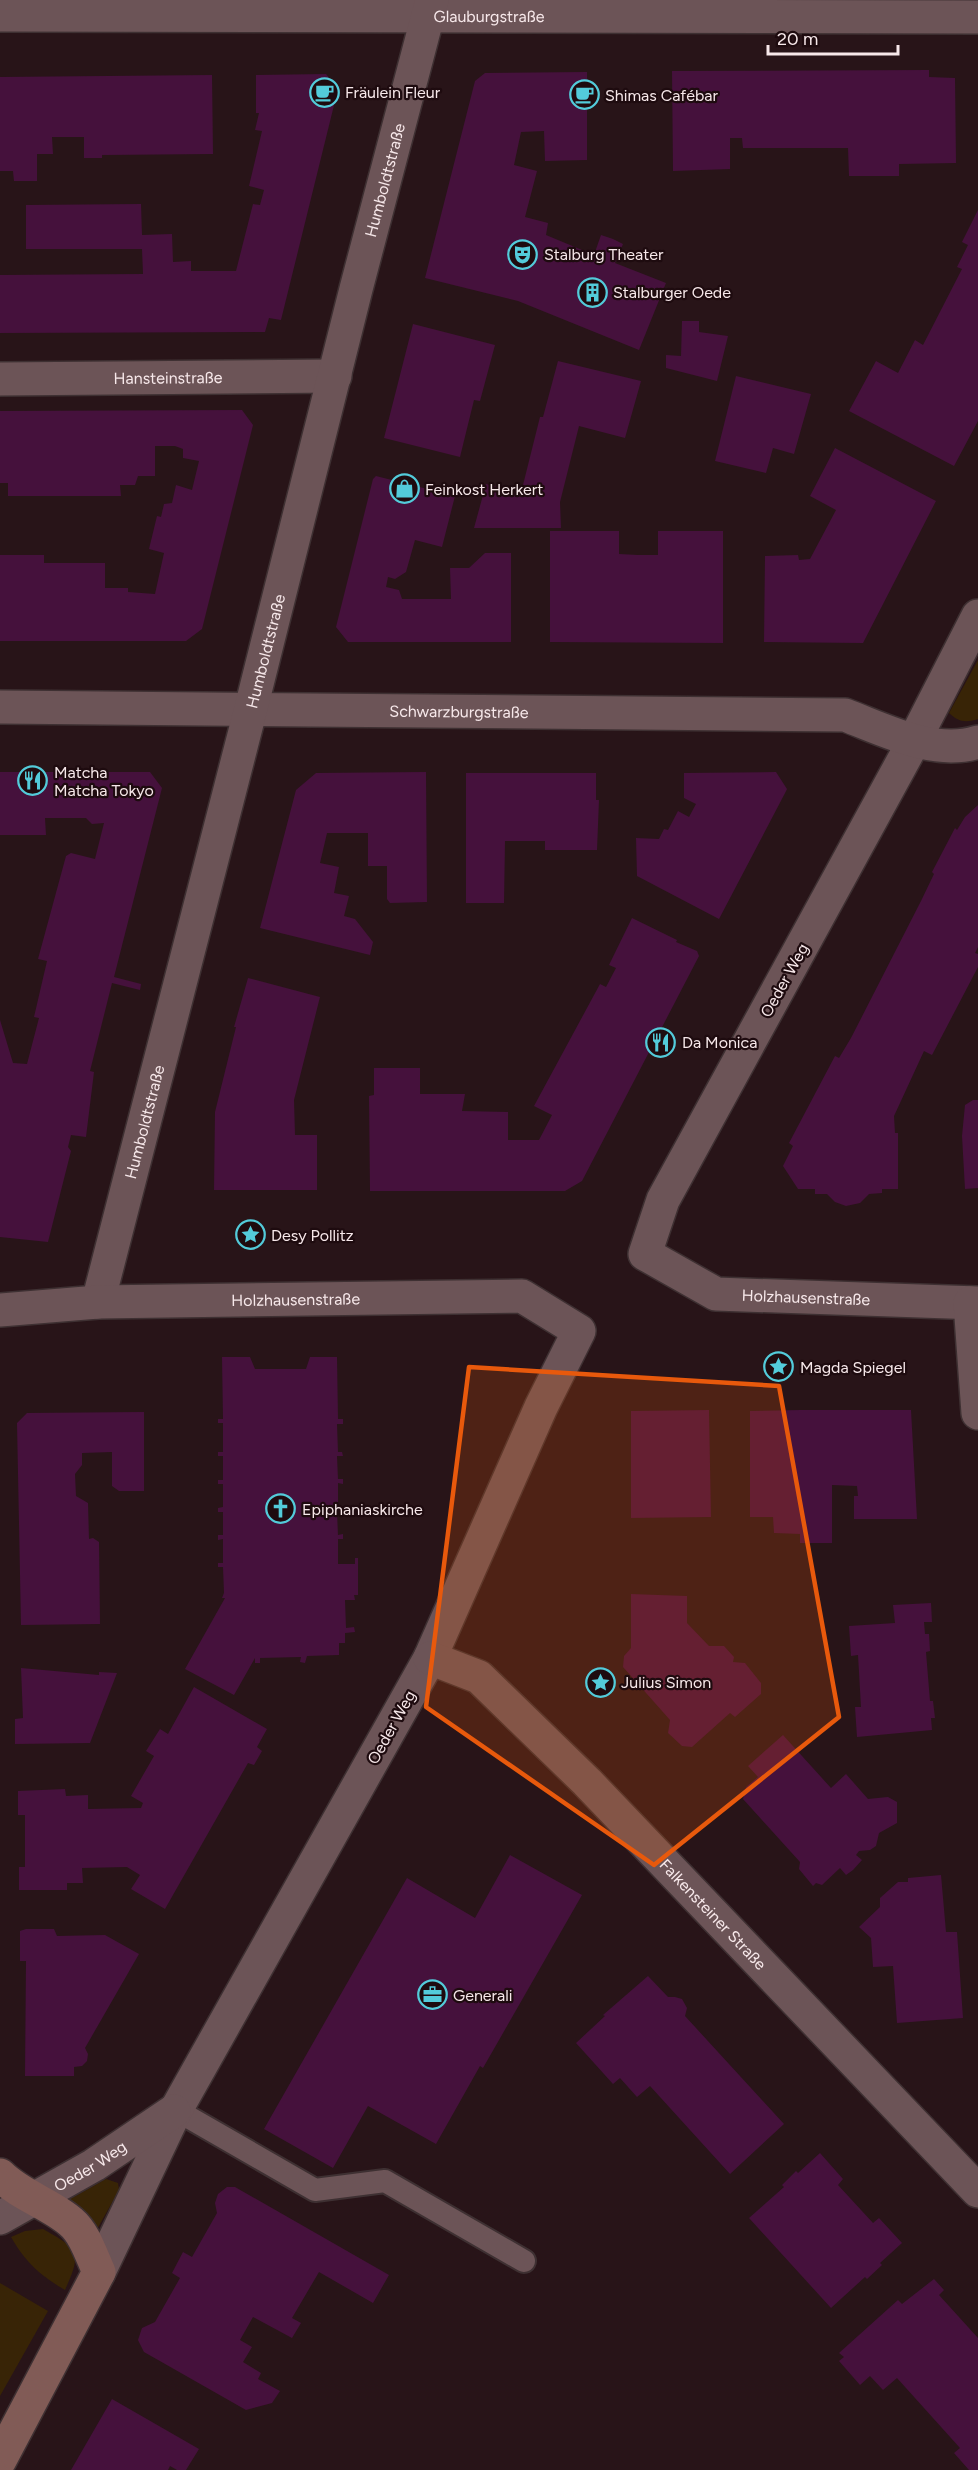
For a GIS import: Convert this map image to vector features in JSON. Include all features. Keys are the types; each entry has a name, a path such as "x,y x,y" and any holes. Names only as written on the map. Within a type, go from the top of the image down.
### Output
{"main road":[{"path":"0,2175 33,2200 71,2222 82,2235 99,2272 0,2460"}],"street":[{"name":"Glauburgstraße","path":"0,15 430,7 978,18"},
{"name":"Humboldtstraße","path":"98,1302 430,7"},
{"name":"Hansteinstraße","path":"0,379 334,376"},
{"name":"Oeder Weg","path":"645,1254 663,1200 914,741 978,616"},
{"name":"Schwarzburgstraße","path":"0,707 845,715 914,741"},
{"path":"914,741 941,745 978,742"},
{"name":"Holzhausenstraße","path":"645,1254 716,1294 974,1303"},
{"name":"Holzhausenstraße","path":"0,1310 98,1302 522,1296 579,1331"},
{"path":"974,1303 978,1413"},
{"name":"Oeder Weg","path":"99,2272 176,2110 430,1658 541,1407 579,1331"},
{"name":"Falkensteiner Straße","path":"430,1658 478,1677 571,1767 978,2191"},
{"name":"Oeder Weg","path":"0,2218 94,2165 176,2110"}],"lane":[{"path":"176,2110 315,2190 385,2181 524,2261"}],"highlighted area":[{"path":"469,1367 779,1386 839,1717 654,1865 426,1707"}],"shaded area":[{"path":"978,660 978,719 962,721 949,713"},
{"path":"106,2179 118,2183 119,2190 95,2233 63,2203"},
{"path":"43,2229 64,2242 74,2253 74,2268 65,2290 34,2268 11,2237 25,2231"},
{"path":"0,2283 48,2311 0,2396"}],"building":[{"path":"929,70 929,77 955,78 956,163 899,164 899,176 849,176 848,148 743,148 742,138 730,138 730,169 673,171 672,71"},
{"path":"587,72 587,160 545,161 544,131 521,132 514,165 537,171 525,217 548,223 546,235 594,255 601,235 613,239 623,244 615,263 666,283 639,350 518,301 425,278 475,81 485,73"},
{"path":"326,74 338,89 281,320 269,318 265,332 0,333 0,275 143,274 142,249 26,249 26,205 141,204 142,235 172,234 173,262 191,261 191,271 236,271 253,204 260,205 264,190 249,186 262,131 255,130 259,113 256,113 256,75"},
{"path":"212,75 213,154 102,155 102,158 84,158 84,137 52,137 53,154 37,154 37,181 14,181 13,171 0,171 0,77"},
{"path":"978,210 978,421 954,466 849,411 876,361 898,373 915,340 923,345 962,269 957,267 968,245 962,242"},
{"path":"682,321 699,321 699,332 728,336 717,381 666,368 666,355 681,356"},
{"path":"413,324 495,345 480,401 474,400 460,457 384,438"},
{"path":"558,361 641,381 625,438 579,426 560,502 561,528 474,528 486,484 521,493 540,417 543,417"},
{"path":"736,376 811,394 794,454 773,448 766,473 715,461"},
{"path":"242,410 253,425 202,629 186,641 0,641 0,555 44,555 44,563 105,563 105,588 128,588 128,592 155,594 164,553 149,549 157,516 161,517 164,504 172,503 176,485 192,490 199,461 183,458 183,449 175,446 155,446 155,476 138,476 135,485 120,485 121,496 8,496 8,483 0,483 0,411"},
{"path":"835,448 936,501 863,643 764,642 765,556 798,555 799,560 810,559 836,510 810,496"},
{"path":"376,476 455,496 442,547 415,540 406,572 395,579 388,577 386,587 399,590 402,599 451,599 450,568 469,568 485,553 511,553 511,642 348,642 336,627 373,479"},
{"path":"550,531 619,531 619,554 658,555 658,531 723,531 723,643 550,642"},
{"path":"0,772 150,772 162,788 114,977 141,984 140,990 112,983 90,1071 94,1072 86,1137 71,1135 68,1147 71,1151 48,1242 0,1237 0,1020 13,1063 27,1064 39,1018 34,1017 47,961 38,959 66,856 71,853 95,859 104,823 92,824 86,818 45,818 46,835 0,835"},
{"path":"426,772 427,902 390,903 387,899 387,866 368,866 368,833 327,833 320,863 339,867 334,893 349,896 344,916 355,919 373,942 370,955 260,928 296,790 316,773"},
{"path":"776,772 787,789 719,919 637,876 636,838 659,839 664,829 668,830 678,811 689,817 696,804 684,798 684,773"},
{"path":"466,773 596,773 596,800 599,800 597,850 545,850 545,841 505,841 504,903 466,903"},
{"path":"978,805 978,947 975,953 978,954 978,967 932,1055 924,1051 894,1116 895,1133 898,1133 898,1189 882,1189 882,1193 869,1194 860,1203 846,1206 835,1202 827,1194 815,1194 815,1189 798,1189 783,1166 793,1146 789,1143 835,1056 839,1058 851,1038 921,901 934,874 932,872 955,828 957,830 965,817"},
{"path":"632,918 697,951 699,956 582,1181 565,1191 370,1191 369,1096 374,1095 374,1068 420,1068 420,1094 465,1094 462,1111 508,1112 508,1140 539,1140 552,1115 534,1106 600,984 606,987 616,968 609,965"},
{"path":"248,978 320,997 294,1100 295,1135 317,1135 317,1190 214,1190 215,1112 236,1027 234,1027"},
{"path":"978,1100 978,1188 965,1189 962,1136 965,1105"},
{"name":"Epiphaniaskirche","path":"222,1357 250,1357 255,1369 306,1369 310,1357 337,1357 338,1419 343,1419 343,1424 337,1424 338,1452 342,1452 343,1456 337,1456 338,1479 343,1479 343,1484 338,1483 338,1506 343,1507 343,1511 337,1512 338,1535 343,1534 343,1539 338,1539 338,1564 355,1564 355,1558 358,1558 358,1595 354,1595 355,1600 345,1600 346,1628 354,1627 355,1632 345,1633 345,1643 339,1643 339,1655 307,1656 305,1663 300,1662 301,1657 260,1658 260,1663 255,1663 255,1658 234,1695 185,1669 225,1598 222,1598 224,1593 223,1567 218,1567 218,1563 223,1563 223,1539 218,1540 218,1535 223,1535 223,1512 218,1512 218,1508 223,1507 223,1484 218,1484 218,1480 223,1480 223,1456 218,1456 218,1452 223,1452 223,1423 218,1423 218,1419 223,1419"},
{"path":"709,1410 711,1517 631,1518 631,1411"},
{"path":"911,1410 917,1519 854,1519 854,1496 858,1496 857,1486 832,1485 832,1543 800,1543 800,1534 774,1533 773,1517 750,1517 750,1411"},
{"path":"144,1412 144,1491 119,1491 112,1486 112,1452 82,1453 82,1465 75,1474 76,1496 88,1503 89,1539 93,1538 99,1542 100,1624 21,1625 17,1423 27,1413"},
{"path":"631,1594 687,1596 687,1623 709,1646 724,1646 734,1657 733,1662 745,1663 761,1683 761,1694 735,1717 730,1713 692,1747 682,1746 668,1733 670,1720 623,1667 624,1656 631,1648"},
{"path":"931,1603 932,1622 924,1622 925,1634 929,1634 930,1651 926,1652 930,1701 933,1701 935,1718 931,1718 932,1730 857,1737 855,1707 861,1707 858,1655 851,1656 849,1626 895,1623 893,1605"},
{"path":"21,1668 99,1675 99,1672 117,1673 90,1743 15,1744 15,1719 23,1718"},
{"path":"194,1687 267,1729 257,1747 262,1751 254,1765 248,1763 165,1909 131,1889 140,1875 127,1867 82,1868 83,1883 67,1883 67,1890 19,1890 19,1867 25,1867 25,1815 18,1815 18,1791 65,1789 66,1796 88,1795 88,1809 141,1808 143,1803 131,1796 154,1756 146,1751 160,1729 168,1734"},
{"path":"783,1735 831,1788 846,1774 868,1799 888,1797 897,1802 897,1823 879,1833 876,1846 870,1850 859,1851 856,1855 862,1860 853,1870 846,1875 840,1868 822,1885 816,1883 813,1886 799,1869 800,1862 743,1799 746,1787 758,1777 748,1766"},
{"name":"Generali","path":"510,1855 582,1895 483,2068 480,2066 436,2144 368,2106 333,2168 264,2129 407,1878 475,1918"},
{"path":"941,1875 946,1932 957,1932 963,2018 897,2023 893,1966 873,1967 871,1938 859,1927 880,1907 880,1898 898,1882 908,1882 908,1878"},
{"path":"54,1929 57,1936 105,1935 139,1954 85,2048 88,2054 87,2061 82,2066 74,2067 74,2076 25,2076 26,1961 20,1961 20,1931"},
{"path":"648,1976 668,1997 682,1999 687,2008 685,2016 784,2124 730,2174 650,2086 637,2097 620,2078 613,2084 576,2043 605,2016 603,2015"},
{"path":"820,2153 843,2179 838,2185 873,2223 879,2218 902,2243 880,2263 882,2265 867,2279 865,2277 831,2308 749,2218 784,2187 782,2185 796,2171 798,2173"},
{"path":"227,2187 235,2187 389,2275 373,2303 319,2272 292,2318 301,2323 292,2338 253,2317 240,2340 252,2347 243,2362 261,2373 258,2379 280,2391 272,2403 246,2410 144,2352 138,2340 142,2328 155,2322 180,2278 172,2273 183,2252 192,2257 217,2213 215,2203 218,2194"},
{"path":"934,2279 944,2290 939,2295 978,2338 978,2470 969,2470 954,2453 960,2448 897,2378 883,2390 870,2376 860,2385 839,2361 844,2357 839,2353 898,2300 902,2304"},
{"path":"112,2399 199,2449 186,2470 177,2470 170,2466 168,2470 71,2470"}],"place":[{"name":"Fräulein Fleur","path":"324,92"},
{"name":"Shimas Cafébar","path":"584,95"},
{"name":"Stalburg Theater","path":"523,254"},
{"name":"Stalburger Oede","path":"592,292"},
{"name":"Feinkost Herkert","path":"404,489"},
{"name":"Matcha Matcha Tokyo","path":"33,781"},
{"name":"Da Monica","path":"661,1042"},
{"name":"Desy Pollitz","path":"250,1235"},
{"name":"Magda Spiegel","path":"779,1367"},
{"name":"Epiphaniaskirche","path":"281,1509"},
{"name":"Julius Simon","path":"600,1682"},
{"name":"Generali","path":"432,1995"}]}
